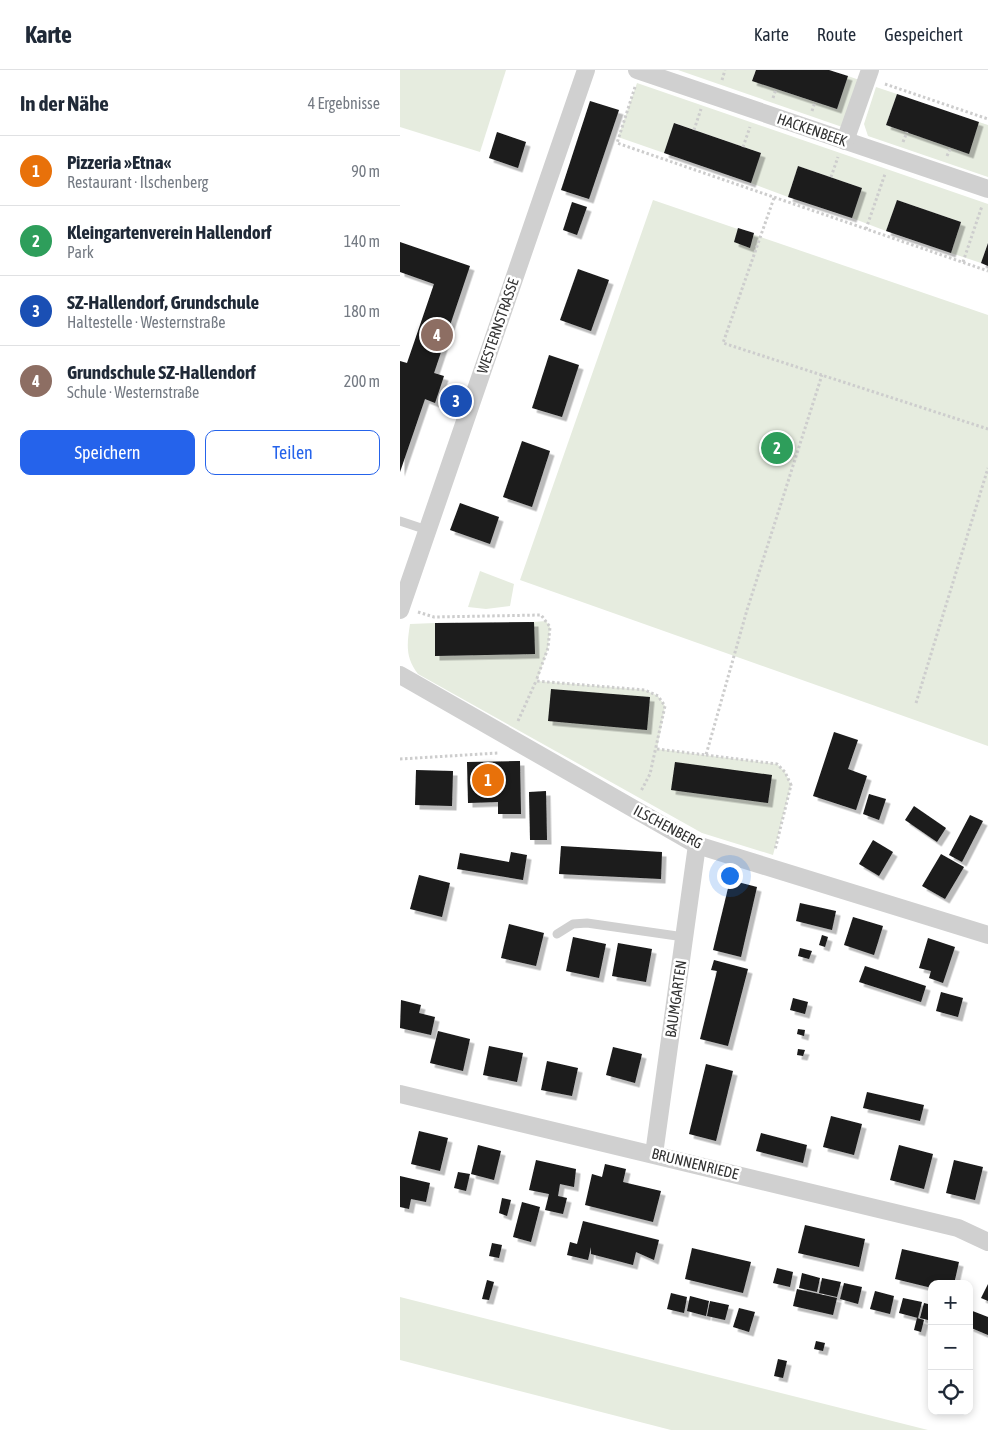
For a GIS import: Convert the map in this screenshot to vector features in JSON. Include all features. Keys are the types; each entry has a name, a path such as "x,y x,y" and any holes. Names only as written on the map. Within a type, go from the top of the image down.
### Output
{"street":[{"name":"WESTERNSTRASSE","path":"401,608 586,70"},
{"name":"HACKENBEEK","path":"639,71 891,157 986,196"},
{"path":"845,141 868,73"},
{"name":"ILSCHENBERG","path":"400,675 697,845 988,935"},
{"name":"BAUMGARTEN","path":"654,1154 697,845"},
{"name":"BRUNNENRIEDE","path":"400,1094 958,1228 988,1242"}],"lane":[{"path":"400,521 427,530"},
{"path":"557,934 573,924 587,923 684,937"}],"path":[{"path":"639,71 616,143 988,271"},
{"path":"868,73 988,119"},
{"path":"866,229 891,157"},
{"path":"963,262 986,196"},
{"path":"774,198 723,343 988,429"},
{"path":"706,755 747,610 822,375"},
{"path":"916,703 988,468"},
{"path":"400,759 499,754 510,737 536,681 548,648 550,627 541,615 434,617 401,608"},
{"path":"536,681 645,690 658,696 665,706 657,749 650,774 632,807"},
{"path":"657,749 777,764 785,772 791,785 773,856"}],"shaded area":[{"path":"400,70 506,70 480,152 400,127"},
{"path":"678,70 756,70 753,81 837,109 848,76 865,82 848,129"},
{"path":"637,83 988,204 988,242 981,263 951,253 961,222 897,200 886,231 852,218 862,188 798,166 788,197 751,183 761,153 675,123 664,153 618,137"},
{"path":"876,87 897,94 886,125 968,153 979,122 988,125 988,177 868,136 864,124"},
{"path":"653,200 988,315 988,746 520,580"},
{"path":"480,571 514,584 510,606 486,609 468,607"},
{"path":"546,621 550,627 548,648 537,681 645,690 658,696 665,706 657,749 777,764 785,772 791,785 773,855 702,833 418,674 409,656 410,624 435,623 436,656 534,654 534,622"},
{"path":"400,1297 928,1430 671,1430 400,1360"}],"building":[{"path":"756,70 829,70 848,76 837,109 752,81"},
{"path":"897,94 979,122 969,154 886,125"},
{"path":"590,101 619,110 589,199 561,190"},
{"path":"674,123 761,153 751,183 664,153"},
{"path":"497,132 526,142 518,168 489,158"},
{"path":"798,166 862,188 852,218 788,197"},
{"path":"897,200 961,222 951,253 886,231"},
{"path":"572,202 587,207 577,235 563,230"},
{"path":"738,228 754,233 750,248 734,242"},
{"path":"400,242 470,266 434,373 444,376 435,403 425,399 400,472 400,361 407,363 434,284 400,272"},
{"path":"988,243 988,266 981,263"},
{"path":"578,269 609,280 591,331 560,320"},
{"path":"549,355 579,365 562,417 532,408"},
{"path":"522,441 550,451 532,507 503,497"},
{"path":"460,503 499,517 490,544 450,530"},
{"path":"534,622 535,654 435,656 435,623"},
{"path":"551,689 650,697 647,730 548,721"},
{"path":"834,732 858,740 848,769 867,776 856,810 813,796"},
{"path":"520,761 521,814 498,814 498,802 468,803 467,762"},
{"path":"675,762 772,775 768,803 671,790"},
{"path":"416,770 453,771 452,806 415,805"},
{"path":"546,791 547,840 530,840 529,792"},
{"path":"869,794 886,799 879,820 863,814"},
{"path":"914,806 946,828 937,842 905,820"},
{"path":"970,815 983,821 962,862 949,855"},
{"path":"873,840 893,852 879,876 859,864"},
{"path":"561,846 662,852 661,879 559,874"},
{"path":"511,852 527,855 523,880 457,869 460,853 509,862"},
{"path":"941,854 964,867 945,899 922,886"},
{"path":"419,875 450,883 442,917 410,909"},
{"path":"730,880 757,887 741,957 713,950"},
{"path":"800,903 836,911 832,930 796,921"},
{"path":"853,917 883,926 874,955 844,945"},
{"path":"509,924 544,933 536,966 501,958"},
{"path":"822,935 828,937 825,947 819,945"},
{"path":"573,937 606,944 599,978 566,971"},
{"path":"928,938 955,947 943,983 929,978 931,971 919,968"},
{"path":"618,943 652,949 646,982 612,976"},
{"path":"800,948 812,951 809,959 798,956"},
{"path":"714,960 748,969 728,1046 700,1039 717,971 711,970"},
{"path":"865,966 926,986 921,1002 859,982"},
{"path":"941,992 963,998 958,1017 936,1011"},
{"path":"793,998 808,1002 805,1014 790,1010"},
{"path":"401,1000 421,1005 419,1013 435,1017 431,1035 400,1028"},
{"path":"798,1029 805,1030 804,1036 797,1034"},
{"path":"438,1031 470,1039 463,1071 430,1063"},
{"path":"489,1046 523,1053 517,1082 483,1075"},
{"path":"613,1047 642,1054 635,1083 606,1075"},
{"path":"798,1049 805,1050 803,1056 797,1055"},
{"path":"547,1061 578,1068 572,1096 541,1090"},
{"path":"706,1064 733,1071 716,1141 689,1134"},
{"path":"867,1092 924,1105 920,1121 863,1108"},
{"path":"831,1116 862,1124 854,1155 823,1147"},
{"path":"419,1131 448,1138 440,1171 411,1164"},
{"path":"761,1133 807,1145 803,1163 756,1151"},
{"path":"478,1145 501,1151 494,1180 471,1174"},
{"path":"899,1145 933,1154 924,1189 890,1180"},
{"path":"536,1160 576,1169 574,1187 560,1184 558,1196 567,1198 563,1214 545,1210 549,1194 529,1190"},
{"path":"954,1160 983,1167 975,1200 946,1193"},
{"path":"605,1164 626,1169 623,1182 661,1191 653,1222 585,1205 592,1174 602,1177"},
{"path":"458,1172 470,1174 466,1191 454,1188"},
{"path":"400,1176 430,1183 426,1202 411,1199 409,1209 400,1207"},
{"path":"502,1198 511,1200 507,1216 499,1213"},
{"path":"522,1202 540,1207 531,1242 513,1237"},
{"path":"583,1221 659,1240 654,1260 636,1252 633,1265 591,1254 591,1247 588,1260 567,1255 570,1242 577,1244"},
{"path":"805,1225 865,1239 859,1267 798,1253"},
{"path":"492,1243 502,1245 499,1258 489,1256"},
{"path":"692,1248 751,1262 743,1293 685,1279"},
{"path":"902,1249 959,1262 955,1280 928,1280 928,1287 895,1279"},
{"path":"777,1268 793,1272 790,1287 773,1283"},
{"path":"802,1273 820,1278 817,1292 799,1288"},
{"path":"822,1278 841,1282 837,1297 819,1293"},
{"path":"487,1280 494,1282 489,1300 482,1299"},
{"path":"844,1283 862,1287 858,1304 840,1299"},
{"path":"988,1284 988,1301 981,1298"},
{"path":"797,1289 837,1298 833,1315 793,1306"},
{"path":"875,1291 894,1296 890,1314 870,1309"},
{"path":"671,1293 687,1297 684,1313 667,1309"},
{"path":"690,1296 709,1301 706,1316 687,1311"},
{"path":"903,1298 922,1302 918,1318 899,1313"},
{"path":"710,1301 729,1305 725,1320 707,1316"},
{"path":"924,1303 928,1304 928,1320 920,1318"},
{"path":"739,1308 755,1312 749,1332 733,1327"},
{"path":"973,1311 988,1317 988,1335 973,1329"},
{"path":"917,1318 924,1320 921,1332 914,1330"},
{"path":"816,1341 825,1343 823,1351 814,1349"},
{"path":"778,1359 787,1361 783,1378 774,1376"}],"place":[{"name":"Grundschule SZ-Hallendorf","path":"437,335"},
{"name":"SZ-Hallendorf, Grundschule","path":"456,401"},
{"name":"Kleingartenverein Hallendorf","path":"777,448"},
{"name":"Pizzeria »Etna«","path":"488,780"}]}
